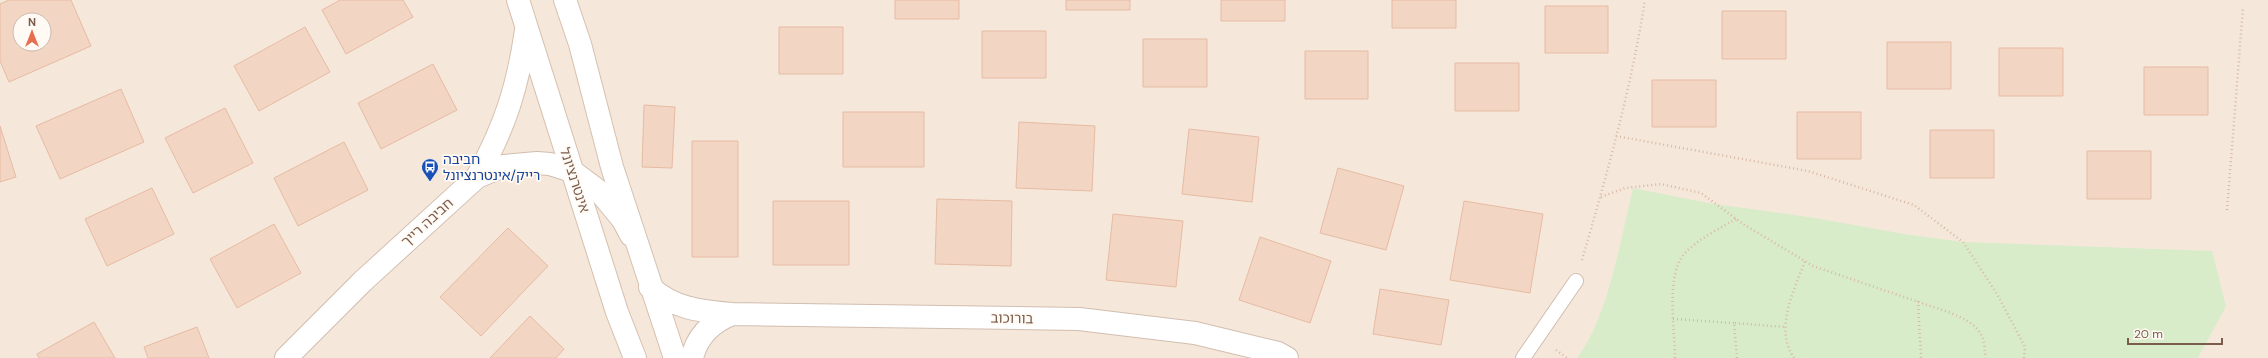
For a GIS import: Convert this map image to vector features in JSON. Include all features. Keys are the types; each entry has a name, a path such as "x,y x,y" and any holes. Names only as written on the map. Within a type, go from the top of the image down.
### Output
{"street":[{"name":"אינטרנציונל","path":"518,0 527,24 617,312 635,358"},
{"path":"565,0 580,44 602,132 637,247 675,358"},
{"path":"578,0 580,44"},
{"path":"477,177 496,142 513,97 527,24"},
{"name":"חביבה רייך","path":"286,358 363,281 477,177 504,166 521,163 550,164 572,171 600,192 622,220 637,247"},
{"name":"בורוכוב","path":"650,287 659,296 681,307 732,314 1079,319 1195,333 1278,353 1288,358"},
{"name":"בורוכוב","path":"692,358 698,341 706,330 716,321 732,314"}],"lane":[{"path":"1523,358 1576,281"}],"path":[{"path":"1576,281 1601,197 1635,63 1645,0"},
{"path":"2228,210 2243,8"},
{"path":"1616,136 1808,172 1914,205 1963,242 1997,294 2025,347 2024,358"},
{"path":"1601,197 1625,188 1661,184 1701,193 1736,219 1813,266 1918,301 1970,322 1981,332 1986,358"},
{"path":"1675,358 1672,305 1675,274 1684,254 1708,235 1736,219"},
{"path":"1794,358 1788,350 1785,327 1788,303 1805,261"},
{"path":"1918,301 1921,358"},
{"path":"1673,319 1785,327"},
{"path":"1734,323 1736,358"}],"shaded area":[{"path":"0,0 2268,0 2268,358 0,358"}],"green space":[{"path":"1633,188 1708,203 1815,218 1904,234 1963,242 2212,251 2226,306 2198,358 1577,358 1588,342 1605,300 1618,253"}],"building":[{"path":"9,0 71,0 91,46 9,82 0,61 0,4"},
{"path":"340,0 403,0 413,17 346,54 322,10"},
{"path":"895,0 959,0 959,19 895,19"},
{"path":"1066,0 1130,0 1130,10 1066,10"},
{"path":"1221,0 1285,0 1285,21 1221,21"},
{"path":"1392,0 1456,0 1456,28 1392,28"},
{"path":"1545,6 1608,6 1608,53 1545,53"},
{"path":"1722,11 1786,11 1786,59 1722,59"},
{"path":"305,27 330,72 259,111 234,66"},
{"path":"779,27 843,27 843,74 779,74"},
{"path":"982,31 1046,31 1046,78 982,78"},
{"path":"1143,39 1207,39 1207,87 1143,87"},
{"path":"1887,42 1951,42 1951,89 1887,89"},
{"path":"1999,48 2063,48 2063,96 1999,96"},
{"path":"1305,51 1368,51 1368,99 1305,99"},
{"path":"1455,63 1519,63 1519,111 1455,111"},
{"path":"433,64 457,110 381,149 358,103"},
{"path":"2144,67 2208,67 2208,115 2144,115"},
{"path":"1652,80 1716,80 1716,127 1652,127"},
{"path":"121,89 144,142 60,179 36,126"},
{"path":"644,105 675,107 672,168 642,167"},
{"path":"225,108 253,163 193,193 165,138"},
{"path":"843,112 924,112 924,167 843,167"},
{"path":"1797,112 1861,112 1861,159 1797,159"},
{"path":"1019,122 1095,126 1092,191 1016,188"},
{"path":"0,126 16,177 0,182"},
{"path":"1189,129 1259,137 1252,202 1182,194"},
{"path":"1930,130 1994,130 1994,178 1930,178"},
{"path":"692,141 738,141 738,257 692,257"},
{"path":"344,142 368,190 298,226 274,178"},
{"path":"2087,151 2151,151 2151,199 2087,199"},
{"path":"1338,168 1404,186 1386,250 1320,233"},
{"path":"152,188 174,234 107,266 85,219"},
{"path":"937,199 1012,201 1011,266 935,264"},
{"path":"773,201 849,201 849,265 773,265"},
{"path":"1464,201 1543,214 1530,293 1450,280"},
{"path":"1113,214 1183,221 1176,287 1106,280"},
{"path":"274,224 301,273 237,308 210,259"},
{"path":"508,228 548,266 481,336 440,297"},
{"path":"1260,237 1331,261 1310,323 1239,300"},
{"path":"1380,289 1449,300 1441,345 1373,334"},
{"path":"530,316 564,349 556,358 490,358"},
{"path":"94,322 115,358 39,358 37,354"},
{"path":"197,327 209,358 148,358 144,347"}],"place":[{"name":"חביבה רייק/אינטרנציונל","path":"430,182"}]}
